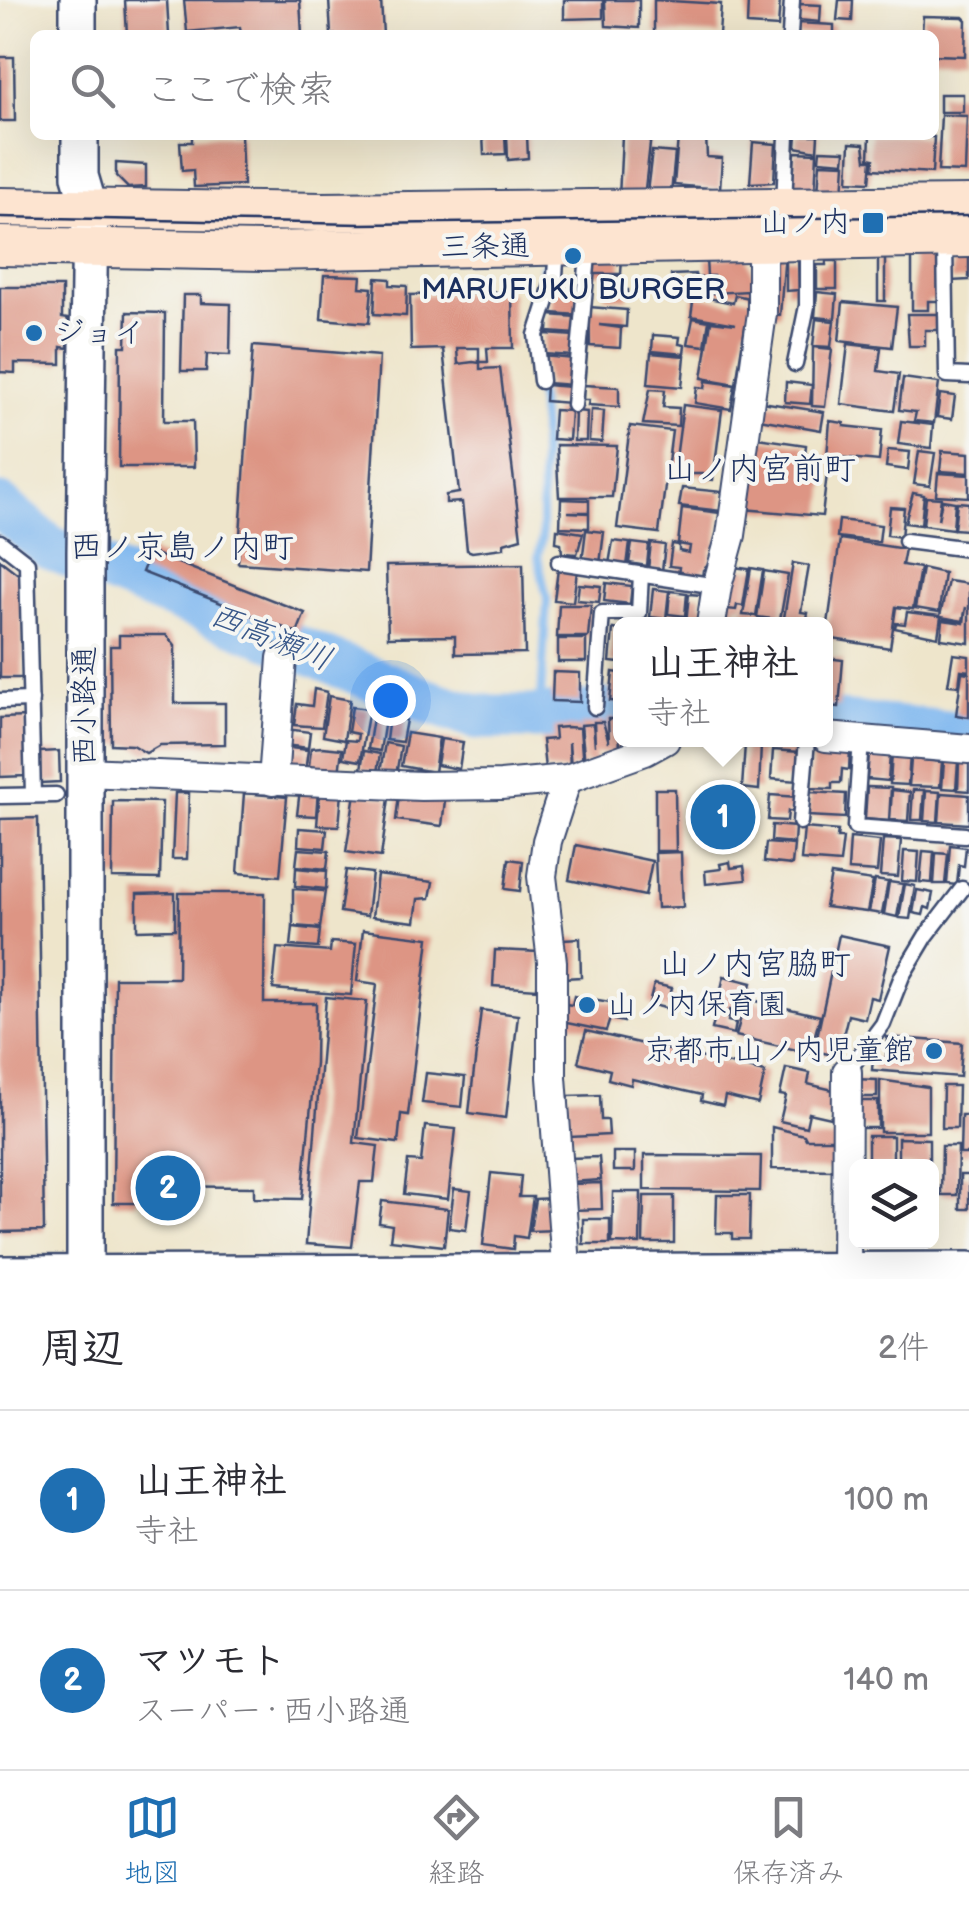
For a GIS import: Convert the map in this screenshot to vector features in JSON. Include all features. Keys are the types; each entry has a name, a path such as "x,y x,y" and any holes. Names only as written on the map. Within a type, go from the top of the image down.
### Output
{"main road":[{"name":"三条通","path":"0,246 263,251 574,245 969,205"},
{"name":"三条通","path":"0,206 780,227 957,238"}],"street":[{"path":"78,0 78,30"},
{"name":"西小路通","path":"80,140 80,176 90,210 84,772 85,1277"},
{"path":"712,617 716,586 732,535 762,313 780,227"},
{"path":"273,781 282,658"},
{"path":"833,738 969,748"},
{"path":"84,772 468,786 567,778 653,747"},
{"path":"567,778 547,840 542,876 552,962 552,1077 567,1275"},
{"path":"846,1072 846,1275"},
{"path":"0,1274 846,1275 969,1270"}],"lane":[{"path":"790,30 792,0"},
{"path":"787,140 780,227 807,306 795,364"},
{"path":"957,238 947,375 969,376"},
{"path":"541,381 536,335 555,276 574,245"},
{"path":"574,245 574,405"},
{"path":"906,540 969,549"},
{"path":"0,542 26,564 33,796"},
{"path":"560,562 716,586"},
{"path":"595,707 602,613 638,613 640,574"},
{"path":"0,700 31,700"},
{"path":"861,740 855,826 965,835"},
{"path":"800,822 806,747"},
{"path":"0,796 56,795"},
{"path":"846,1072 883,1024 902,976 962,889"}],"building":[{"path":"125,0 167,0 169,30 127,30"},
{"path":"184,0 300,0 302,30 187,30"},
{"path":"329,0 381,0 383,30 331,30"},
{"path":"564,0 603,0 603,18 564,19"},
{"path":"605,0 639,0 639,28 606,26"},
{"path":"654,0 721,4 719,30 654,30"},
{"path":"748,0 780,0 778,27 747,25"},
{"path":"839,0 853,0 852,21 837,20"},
{"path":"799,4 821,5 820,22 798,20"},
{"path":"923,16 963,17 965,56 939,55 939,30 922,30"},
{"path":"798,23 834,25 834,30 797,30"},
{"path":"0,57 14,57 15,121 0,121"},
{"path":"940,94 963,94 963,112 940,112"},
{"path":"941,115 967,116 965,172 938,171"},
{"path":"241,140 243,185 194,187 193,170 182,171 180,142"},
{"path":"483,140 505,140 506,154 484,155"},
{"path":"507,140 527,140 528,158 508,160"},
{"path":"622,140 650,140 644,198 619,198"},
{"path":"678,140 706,140 707,157 722,158 720,189 674,185"},
{"path":"797,140 818,140 817,151 796,147"},
{"path":"870,140 934,140 932,173 873,169 874,159 869,158"},
{"path":"753,142 776,144 774,182 750,183"},
{"path":"850,143 864,144 866,160 872,160 870,182 848,181"},
{"path":"820,150 845,151 844,162 819,160"},
{"path":"652,151 675,153 671,194 647,192"},
{"path":"795,152 817,153 815,195 792,194"},
{"path":"116,163 146,165 146,187 128,188 116,176"},
{"path":"820,163 845,164 843,195 818,194"},
{"path":"773,252 785,253 780,315 769,314"},
{"path":"912,252 939,252 939,301 928,301 928,310 912,310"},
{"path":"951,253 969,253 969,280 951,281"},
{"path":"748,256 758,294 713,293 713,276 707,276 706,259"},
{"path":"593,258 622,258 621,274 593,274"},
{"path":"786,259 798,259 799,290 786,291"},
{"path":"878,259 885,259 885,301 878,301"},
{"path":"826,261 837,261 837,289 817,289 817,265 826,265"},
{"path":"695,274 696,278 711,277 712,293 672,293 671,275"},
{"path":"324,275 361,276 360,287 372,288 369,323 321,319"},
{"path":"606,275 622,276 621,290 628,290 628,299 605,297"},
{"path":"376,278 390,279 390,285 407,286 406,316 374,314"},
{"name":"ジョイ","path":"0,287 62,287 62,318 68,319 68,348 61,347 61,364 15,363 15,373 0,372"},
{"path":"553,288 579,290 578,315 551,313"},
{"path":"512,292 513,348 487,348 488,362 479,362 479,348 457,348 458,364 473,362 480,363 480,369 500,368 521,538 504,543 504,548 472,552 467,550 462,502 446,503 446,495 459,493 443,349 411,350 410,295"},
{"path":"817,292 837,294 835,319 815,317"},
{"path":"183,295 201,295 201,303 231,304 230,355 207,354 206,371 181,371"},
{"path":"694,295 733,303 735,295 754,299 749,327 745,326 736,384 702,378 711,321 736,324 691,316"},
{"path":"843,302 897,307 892,347 839,341"},
{"path":"589,307 627,310 626,327 599,325 621,328 620,348 590,346"},
{"path":"127,312 165,313 164,421 193,421 194,467 119,467 120,346 126,346"},
{"path":"907,314 939,314 939,330 925,330 925,346 909,346"},
{"path":"549,315 577,317 576,334 548,332"},
{"path":"693,318 709,321 705,346 688,344"},
{"path":"816,319 834,321 831,347 813,346"},
{"path":"545,334 575,336 573,356 543,354"},
{"path":"653,335 680,337 679,344 685,345 684,354 652,351"},
{"path":"848,344 881,348 878,371 899,374 894,411 841,404"},
{"path":"253,346 379,356 366,572 238,563"},
{"path":"813,347 832,349 825,407 812,406"},
{"path":"651,353 685,356 682,387 648,384"},
{"path":"543,356 574,359 572,385 546,383"},
{"path":"903,378 939,383 934,423 914,421 916,412 899,410"},
{"path":"706,381 735,385 731,409 695,403 697,387 705,388"},
{"path":"786,382 812,385 810,404 785,402"},
{"path":"546,385 571,387 570,403 545,401"},
{"path":"583,385 619,387 619,407 588,405 589,400 583,400"},
{"path":"650,389 665,390 663,407 679,408 678,426 643,424"},
{"path":"940,394 955,396 952,419 937,417"},
{"path":"762,402 824,412 821,430 759,419"},
{"path":"683,405 722,410 713,480 703,479 703,474 674,474"},
{"path":"554,410 571,411 569,440 552,439"},
{"path":"591,410 604,411 602,442 589,441"},
{"path":"575,411 587,412 586,441 574,441"},
{"path":"830,421 882,430 879,461 827,456"},
{"path":"901,421 933,425 931,448 898,444"},
{"path":"630,426 672,431 659,533 617,528"},
{"path":"751,437 806,445 805,454 829,457 822,516 743,509"},
{"path":"556,445 617,446 612,497 559,497"},
{"path":"888,450 910,452 908,470 886,467"},
{"path":"919,451 935,453 930,486 914,484"},
{"path":"942,451 969,453 969,473 940,471"},
{"path":"938,473 969,475 969,497 936,495"},
{"path":"682,488 723,492 721,511 679,506"},
{"path":"913,493 924,495 921,525 905,523"},
{"path":"926,497 941,498 938,520 942,500 955,502 953,529 923,525"},
{"path":"561,499 589,500 589,512 568,512 589,513 589,528 560,527"},
{"path":"957,502 969,503 966,530 954,529"},
{"path":"890,507 904,508 901,537 887,535"},
{"path":"682,508 720,513 716,549 712,548 702,578 678,575 679,567 669,566 672,544 689,553 690,546 678,544"},
{"path":"839,520 881,525 879,542 837,537"},
{"path":"557,529 583,533 577,554 562,553 561,543 556,542"},
{"path":"586,530 604,532 600,564 582,562"},
{"path":"840,539 905,549 902,565 920,568 913,609 896,607 890,648 833,639 833,617 829,617"},
{"path":"613,541 630,543 627,566 609,564"},
{"path":"632,543 649,545 647,566 629,563"},
{"path":"651,543 665,545 662,571 648,569"},
{"path":"150,552 305,613 297,633 142,572"},
{"path":"0,560 22,577 23,678 0,678"},
{"path":"793,563 809,566 801,612 808,613 807,617 784,617"},
{"path":"523,564 525,653 455,654 455,636 388,637 386,566"},
{"path":"733,567 749,569 743,606 737,605 736,610 726,609"},
{"path":"751,568 763,570 756,616 743,615"},
{"path":"922,568 944,573 939,612 915,608"},
{"path":"558,569 577,571 573,602 554,600"},
{"path":"764,571 788,575 781,617 757,617"},
{"path":"948,581 969,584 969,643 941,639 943,620 964,623 966,607 963,621 941,617 938,637 895,628 896,623 905,624 907,612 940,616"},
{"path":"606,583 632,586 630,604 604,601"},
{"path":"579,584 601,586 599,602 577,600"},
{"path":"653,589 669,591 666,617 650,617"},
{"path":"670,591 687,593 685,616 668,614"},
{"path":"689,594 701,595 704,617 687,617"},
{"path":"559,605 591,605 588,637 557,637"},
{"path":"119,635 166,635 175,646 175,703 225,703 225,744 160,745 146,753 132,745 111,744 110,646 119,646"},
{"path":"558,639 586,639 586,662 558,662"},
{"path":"953,654 969,656 969,671 961,670 959,686 948,685"},
{"path":"833,659 843,660 839,707 833,707"},
{"path":"553,672 580,673 580,702 552,701"},
{"path":"962,672 969,673 969,717 956,715"},
{"path":"314,689 327,692 322,727 294,725 297,704 312,706"},
{"path":"329,696 350,700 344,740 323,736"},
{"path":"352,707 369,709 360,761 343,758 346,740 357,741 358,734 348,732"},
{"path":"26,717 27,776 0,777 0,718"},
{"path":"389,717 406,720 402,742 386,740"},
{"path":"373,718 385,720 380,751 368,749"},
{"path":"608,719 613,719 613,747 620,747 621,753 595,754 596,763 585,764 581,725 593,724 595,746 594,722 603,722 609,742"},
{"path":"554,728 580,728 583,767 571,768 569,742 570,772 545,769 542,740 555,739"},
{"path":"286,729 310,732 308,748 284,745"},
{"path":"407,733 439,738 434,772 401,766"},
{"path":"441,739 463,742 459,769 437,765"},
{"path":"385,743 401,746 396,775 380,773"},
{"path":"745,747 761,747 759,790 742,788"},
{"path":"813,747 850,748 849,770 842,769 841,783 832,783 832,789 810,788"},
{"path":"290,748 308,750 305,772 288,770"},
{"path":"311,748 342,749 339,774 319,772 320,768 309,766"},
{"path":"773,750 800,752 798,781 771,779"},
{"path":"59,751 60,782 40,783 40,752"},
{"path":"364,751 380,754 377,772 361,769"},
{"path":"892,753 910,754 908,785 890,784"},
{"path":"869,754 890,755 888,781 867,779"},
{"path":"911,759 942,762 940,787 909,786"},
{"path":"944,761 958,762 956,789 942,788"},
{"path":"959,762 969,763 969,791 958,790"},
{"path":"867,787 891,788 889,821 865,819"},
{"path":"300,789 318,790 316,816 297,815"},
{"path":"655,789 675,789 676,851 655,851"},
{"path":"892,790 910,792 908,821 890,820"},
{"path":"913,790 924,790 922,820 911,820"},
{"path":"320,791 342,793 339,826 317,825"},
{"path":"926,791 940,792 938,822 924,821"},
{"path":"810,792 846,794 845,818 808,816"},
{"path":"175,793 189,793 187,859 172,859"},
{"path":"244,793 287,797 280,876 238,873"},
{"path":"355,793 389,798 381,857 346,852"},
{"path":"941,793 969,795 969,824 939,822"},
{"path":"399,795 445,800 442,826 396,820"},
{"path":"770,795 798,797 797,812 788,811 787,821 768,820"},
{"path":"113,801 162,802 160,879 112,878"},
{"path":"733,805 734,828 712,829 711,806"},
{"path":"38,818 44,1231 0,1232 0,819"},
{"path":"772,825 795,827 794,843 771,841"},
{"path":"299,828 327,830 325,848 298,846"},
{"path":"804,828 838,831 837,838 843,838 840,863 801,860"},
{"path":"850,838 880,841 877,872 848,870"},
{"path":"883,839 901,840 898,877 880,876"},
{"path":"766,843 794,845 792,865 764,862"},
{"path":"576,845 652,861 645,896 569,880"},
{"path":"950,845 966,847 957,885 947,884"},
{"path":"298,849 329,851 327,869 296,866"},
{"path":"904,851 919,852 917,882 902,881"},
{"path":"923,851 934,852 932,883 920,882"},
{"path":"681,852 683,907 657,908 655,853"},
{"path":"936,853 948,854 945,884 934,884"},
{"path":"509,859 523,861 520,891 505,889"},
{"path":"730,862 731,868 744,866 746,880 706,884 705,871 721,869 720,864"},
{"path":"296,868 327,871 326,889 295,886"},
{"path":"346,870 372,873 367,916 340,912"},
{"path":"377,875 433,882 430,898 418,899 415,922 372,917"},
{"path":"831,875 873,881 867,912 825,907"},
{"path":"875,880 888,882 882,914 869,912"},
{"path":"889,882 903,884 897,917 884,914"},
{"path":"905,884 915,886 910,919 899,918"},
{"path":"293,889 325,891 320,928 293,926"},
{"path":"917,890 933,893 930,909 925,907 923,915 913,913"},
{"path":"175,893 175,929 137,930 137,894"},
{"path":"179,893 265,893 264,1003 316,1003 315,1063 302,1199 254,1198 254,1187 136,1186 136,1203 113,1203 115,978 178,978"},
{"path":"293,927 320,930 318,948 291,946"},
{"path":"363,930 429,938 408,1115 401,1114 398,1143 358,1138 377,984 357,981"},
{"path":"839,935 890,946 878,999 870,997 865,1019 848,1015 838,1056 814,1051"},
{"path":"580,938 581,977 564,978 563,939"},
{"path":"331,942 356,944 351,995 273,989 277,948 330,952"},
{"path":"495,950 539,952 537,989 493,986"},
{"path":"724,976 752,983 748,999 820,1016 810,1053 736,1036 742,1013 730,1010 728,1021 736,1023 734,1034 712,1029"},
{"path":"654,984 672,988 670,996 676,998 673,1010 649,1004"},
{"path":"574,996 628,1005 624,1022 610,1019 606,1031 562,1022 566,1004 572,1005"},
{"path":"326,997 367,1001 354,1143 378,1146 374,1182 360,1182 352,1247 306,1244"},
{"path":"481,1010 518,1015 506,1118 469,1113"},
{"path":"586,1031 765,1072 758,1104 725,1096 723,1106 701,1101 702,1095 632,1079 631,1085 608,1079 610,1070 578,1062"},
{"path":"887,1037 962,1043 960,1077 872,1070 873,1058 886,1059"},
{"path":"786,1068 810,1073 808,1084 837,1091 831,1118 809,1113 806,1127 780,1121 786,1096 780,1095"},
{"path":"426,1073 465,1077 462,1107 422,1103"},
{"path":"854,1079 877,1080 877,1097 854,1097"},
{"path":"880,1080 928,1087 928,1132 880,1132"},
{"path":"943,1086 958,1086 957,1128 942,1128"},
{"path":"600,1095 601,1120 608,1120 609,1135 570,1137 568,1096"},
{"path":"855,1101 878,1101 878,1128 855,1128"},
{"path":"961,1115 969,1115 969,1154 960,1154"},
{"path":"425,1126 456,1129 448,1199 404,1194 408,1161 421,1162"},
{"path":"772,1127 804,1135 806,1139 836,1139 835,1170 772,1169"},
{"path":"868,1136 893,1136 893,1159 868,1159"},
{"path":"898,1138 929,1139 929,1159 898,1159"},
{"path":"942,1146 958,1146 957,1195 941,1195"},
{"path":"613,1152 635,1152 635,1171 613,1171"},
{"path":"644,1155 761,1156 760,1191 644,1190"},
{"path":"599,1157 601,1180 570,1182 569,1158"},
{"path":"491,1173 521,1176 519,1197 533,1197 527,1238 514,1236 513,1249 483,1245"},
{"path":"960,1175 969,1175 969,1209 960,1209"},
{"path":"601,1183 602,1209 572,1210 571,1184"},
{"path":"454,1189 471,1191 466,1230 449,1228"},
{"path":"613,1192 641,1192 640,1244 612,1243"},
{"path":"717,1195 750,1195 749,1239 732,1239 732,1233 716,1233"},
{"path":"644,1196 674,1196 674,1243 643,1243"},
{"path":"553,1198 557,1230 530,1231 535,1199"},
{"path":"382,1201 448,1209 444,1246 390,1240 392,1225 379,1223"},
{"path":"583,1219 610,1219 610,1244 583,1244"}],"waterway":[{"path":"535,320 543,267"},
{"path":"536,379 542,426 542,537 538,557 547,599 540,717"},
{"name":"西高瀬川","path":"0,506 49,547 427,701 477,717 613,711"},
{"name":"西高瀬川","path":"833,723 969,735"}],"tram line":[{"path":"0,217 361,224 969,216"}],"place":[{"name":"山ノ内","path":"873,223"},
{"name":"MARUFUKU BURGER","path":"573,256"},
{"name":"ジョイ","path":"34,333"},
{"name":"山王神社","path":"723,817"},
{"name":"山ノ内保育園","path":"587,1005"},
{"name":"京都市山ノ内児童館","path":"934,1051"},
{"name":"マツモト","path":"168,1188"}],"district":[{"name":"山ノ内宮前町","path":"760,469"},
{"name":"西ノ京島ノ内町","path":"182,547"},
{"name":"山ノ内宮脇町","path":"755,964"}]}
